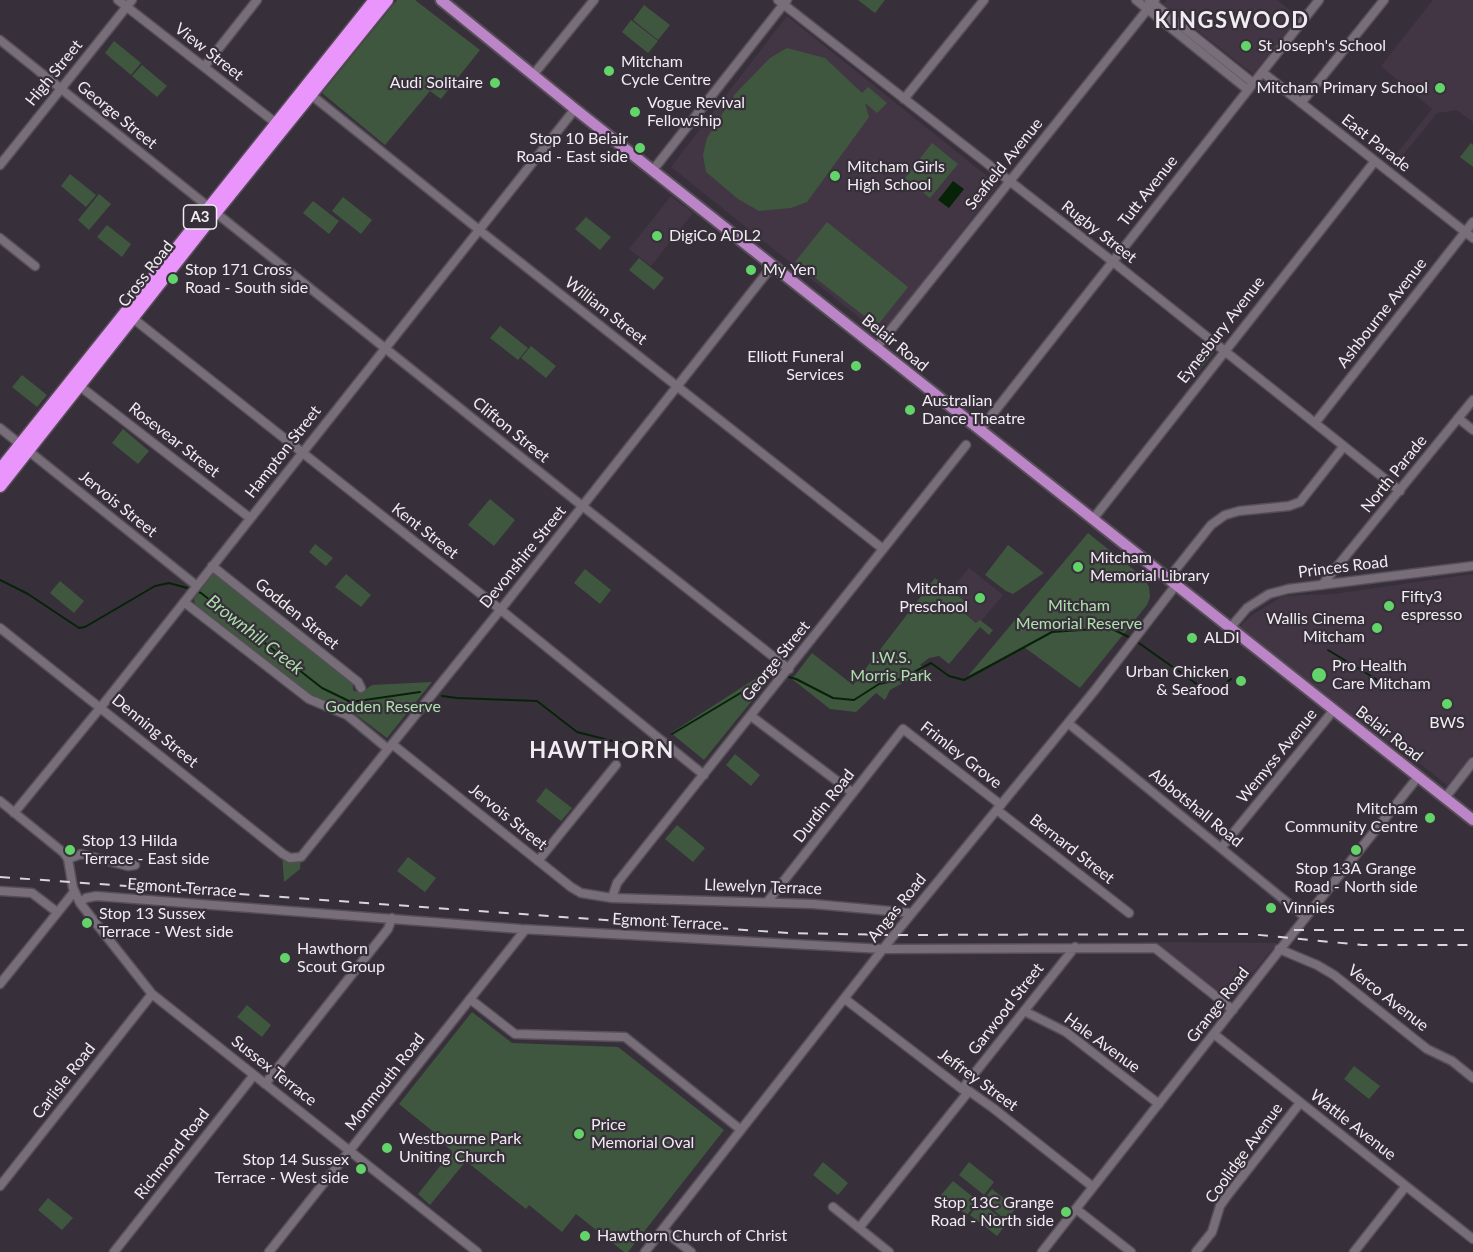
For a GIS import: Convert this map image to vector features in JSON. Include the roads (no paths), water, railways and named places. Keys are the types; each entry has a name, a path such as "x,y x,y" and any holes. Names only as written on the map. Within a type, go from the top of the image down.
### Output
{"highway":[{"name":"Cross Road","path":"279,126 310,94 387,0"},
{"name":"Cross Road","path":"0,486 24,448 279,126 374,1"},
{"name":"Cross Road","path":"0,470 24,448"}],"main road":[{"name":"Belair Road","path":"441,0 575,109 1473,820"}],"street":[{"name":"View Street","path":"118,0 129,3 204,67 279,126"},
{"path":"204,67 257,0"},
{"path":"533,75 594,0"},
{"path":"904,99 984,0"},
{"path":"1136,0 1151,3 1198,45 1250,86"},
{"name":"Tutt Avenue","path":"980,430 1319,0"},
{"path":"1301,104 1384,0"},
{"path":"653,170 783,2"},
{"name":"Rugby Street","path":"783,2 1400,491"},
{"name":"High Street","path":"0,165 129,3"},
{"name":"Seafield Avenue","path":"876,347 1151,3"},
{"name":"George Street","path":"0,40 212,210"},
{"name":"East Parade","path":"1262,72 1473,238"},
{"name":"William Street","path":"310,94 884,549"},
{"name":"Hampton Street","path":"14,813 101,707 575,109"},
{"name":"Eynesbury Avenue","path":"1093,519 1375,161"},
{"name":"Clifton Street","path":"212,210 789,669"},
{"name":"Ashbourne Avenue","path":"1315,423 1473,222"},
{"path":"0,238 35,266"},
{"name":"Devonshire Street","path":"290,858 301,858 306,853 773,265"},
{"name":"Kent Street","path":"129,315 501,610 704,775"},
{"name":"Rosevear Street","path":"76,383 250,518"},
{"name":"North Parade","path":"1322,585 1473,400"},
{"path":"1458,418 1473,430"},
{"name":"Jervois Street","path":"0,428 195,589"},
{"name":"George Street","path":"612,898 617,883 966,445"},
{"name":"Angas Road","path":"645,1252 883,949 1130,645 1172,582 1178,566 1211,525 1225,515 1239,511 1289,506 1300,502 1344,446"},
{"name":"Godden Street","path":"213,566 358,682 361,688"},
{"name":"Princes Road","path":"1230,628 1247,608 1269,594 1288,589 1473,566"},
{"path":"1338,568 1340,576 1346,583"},
{"name":"Jervois Street","path":"184,602 309,699 347,715 576,891 587,895 612,898"},
{"name":"Denning Street","path":"0,628 290,858"},
{"name":"Wemyss Avenue","path":"1221,848 1334,711"},
{"path":"751,716 853,793"},
{"name":"Abbotshall Road","path":"1068,723 1305,917"},
{"name":"Durdin Road","path":"768,901 903,729"},
{"name":"Frimley Grove","path":"903,729 999,807"},
{"path":"1444,798 1473,762"},
{"path":"538,861 616,765"},
{"name":"Grange Road","path":"1042,1252 1418,777"},
{"path":"0,801 59,848 68,859 81,854 135,866"},
{"name":"Bernard Street","path":"999,807 1129,913"},
{"name":"Sussex Terrace","path":"68,859 74,892 80,903 152,994 477,1252"},
{"path":"0,891 32,893 57,912"},
{"path":"0,984 74,892"},
{"name":"Egmont Terrace","path":"80,903 86,898 96,896 525,930 883,949 1155,948 1233,1010"},
{"name":"Llewelyn Terrace","path":"612,898 768,901 912,913"},
{"path":"265,1084 388,929 392,918"},
{"name":"Monmouth Road","path":"269,1252 525,930"},
{"name":"Garwood Street","path":"859,1228 1075,947"},
{"name":"Verco Avenue","path":"1279,950 1317,965 1334,975 1428,1049 1452,1061 1473,1078"},
{"name":"Carlisle Road","path":"0,1186 152,994"},
{"path":"470,999 515,1034 625,1037 741,1130"},
{"name":"Jeffrey Street","path":"844,999 1093,1187"},
{"name":"Hale Avenue","path":"1024,1011 1066,1032 1159,1104"},
{"name":"Wattle Avenue","path":"1214,1034 1473,1239"},
{"name":"Richmond Road","path":"114,1252 254,1075"},
{"name":"Coolidge Avenue","path":"1196,1252 1212,1232 1220,1206 1300,1103"},
{"path":"1354,1252 1406,1186"},
{"path":"833,1207 889,1252"},
{"path":"1076,1209 1131,1252"},
{"path":"663,1230 691,1252"}],"waterway":[{"name":"Brownhill Creek","path":"0,580 28,594 79,628 85,627 155,586 169,583 191,589"},
{"name":"Brownhill Creek","path":"196,591 322,688 351,702 420,692"},
{"name":"Brownhill Creek","path":"785,676 796,679 833,698 854,700 879,684 901,679 931,663 949,676 964,680 1052,632 1110,628 1131,638"},
{"name":"Brownhill Creek","path":"1136,641 1208,692 1219,689 1231,679"},
{"name":"Brownhill Creek","path":"1328,650 1379,681"},
{"name":"Brownhill Creek","path":"672,734 774,673 779,675"},
{"name":"Brownhill Creek","path":"442,696 537,701 577,732 612,741 650,745"}],"railway":[{"path":"0,877 788,933 1249,934 1362,945 1473,945"},
{"path":"1294,930 1473,930"}],"place":[{"name":"St Joseph's School","path":"1246,46"},
{"name":"Mitcham Cycle Centre","path":"609,71"},
{"name":"Audi Solitaire","path":"495,83"},
{"name":"Mitcham Primary School","path":"1440,88"},
{"name":"Vogue Revival Fellowship","path":"635,112"},
{"name":"Stop 10 Belair Road - East side","path":"640,148"},
{"name":"Mitcham Girls High School","path":"835,176"},
{"name":"DigiCo ADL2","path":"657,236"},
{"name":"My Yen","path":"751,270"},
{"name":"Stop 171 Cross Road - South side","path":"173,279"},
{"name":"Elliott Funeral Services","path":"856,366"},
{"name":"Australian Dance Theatre","path":"910,410"},
{"name":"Mitcham Memorial Library","path":"1078,567"},
{"name":"Mitcham Preschool","path":"980,598"},
{"name":"Fifty3 espresso","path":"1389,606"},
{"name":"Wallis Cinema Mitcham","path":"1377,628"},
{"name":"ALDI","path":"1192,638"},
{"name":"Pro Health Care Mitcham","path":"1319,675"},
{"name":"Urban Chicken & Seafood","path":"1241,681"},
{"name":"BWS","path":"1447,704"},
{"name":"Mitcham Community Centre","path":"1430,818"},
{"name":"Stop 13 Hilda Terrace - East side","path":"70,850"},
{"name":"Stop 13A Grange Road - North side","path":"1356,850"},
{"name":"Vinnies","path":"1271,908"},
{"name":"Stop 13 Sussex Terrace - West side","path":"87,923"},
{"name":"Hawthorn Scout Group","path":"285,958"},
{"name":"Price Memorial Oval","path":"579,1134"},
{"name":"Westbourne Park Uniting Church","path":"387,1148"},
{"name":"Stop 14 Sussex Terrace - West side","path":"361,1169"},
{"name":"Stop 13C Grange Road - North side","path":"1066,1212"},
{"name":"Hawthorn Church of Christ","path":"585,1236"}],"district":[{"name":"KINGSWOOD","path":"1232,21"},
{"name":"HAWTHORN","path":"602,751"}],"park label":[{"name":"Mitcham Memorial Reserve","path":"1079,615"},
{"name":"I.W.S. Morris Park","path":"891,667"},
{"name":"Godden Reserve","path":"383,707"}]}
